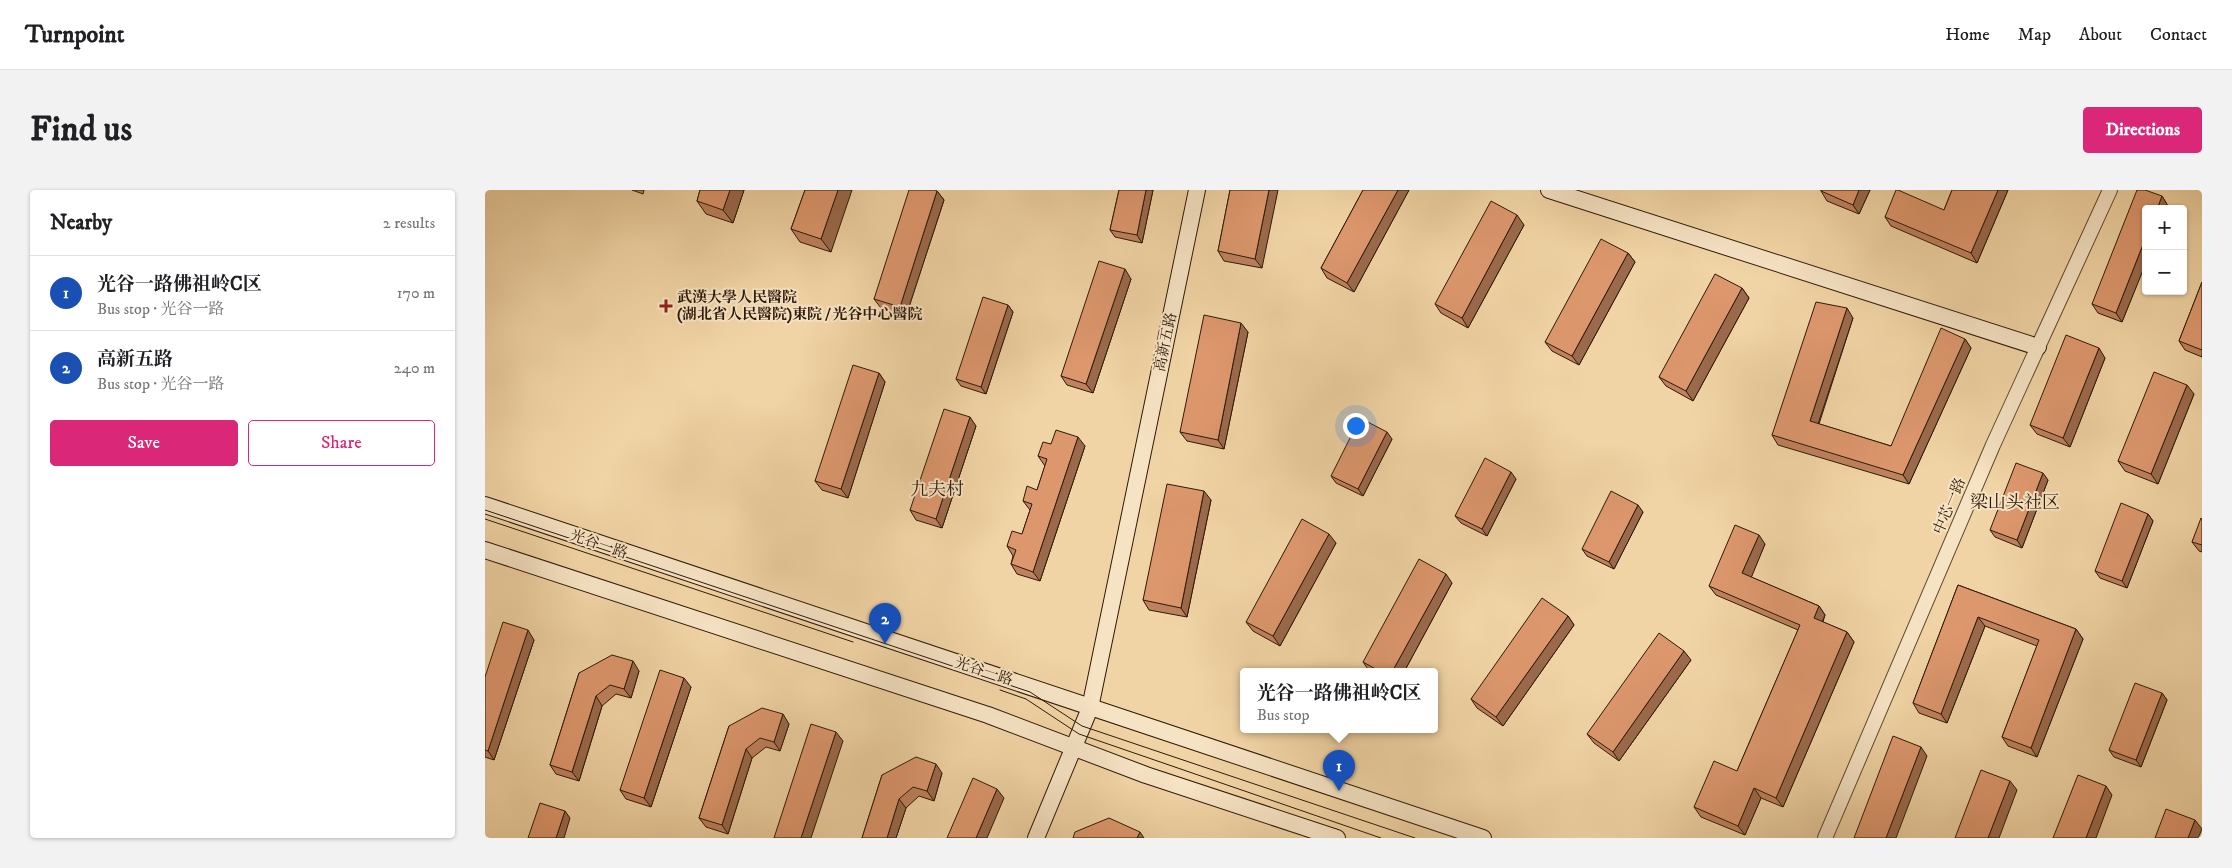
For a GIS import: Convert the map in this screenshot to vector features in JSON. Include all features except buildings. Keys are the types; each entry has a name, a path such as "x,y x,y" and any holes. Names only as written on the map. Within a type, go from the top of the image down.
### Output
{"main road":[{"name":"高新五路","path":"1036,838 1090,708 1197,190"},
{"path":"1549,190 2040,342"},
{"path":"1583,190 2040,342"},
{"name":"光谷一路","path":"485,505 1483,838"},
{"path":"485,550 988,715 1146,775 1337,838"}],"street":[{"name":"中芯一路","path":"1825,838 1993,444 2110,190"}],"tram line":[{"path":"485,510 1030,692 1082,726 1415,838"},
{"path":"485,519 853,642"},
{"path":"1000,690 1026,699 1079,734 1381,838"}],"place":[{"name":"武漢大學人民醫院 (湖北省人民醫院)東院 / 光谷中心醫院","path":"666,306"},
{"name":"高新五路","path":"885,644"},
{"name":"光谷一路佛祖岭C区","path":"1339,791"}],"district":[{"name":"九夫村","path":"937,489"},
{"name":"梁山头社区","path":"2015,502"}]}
